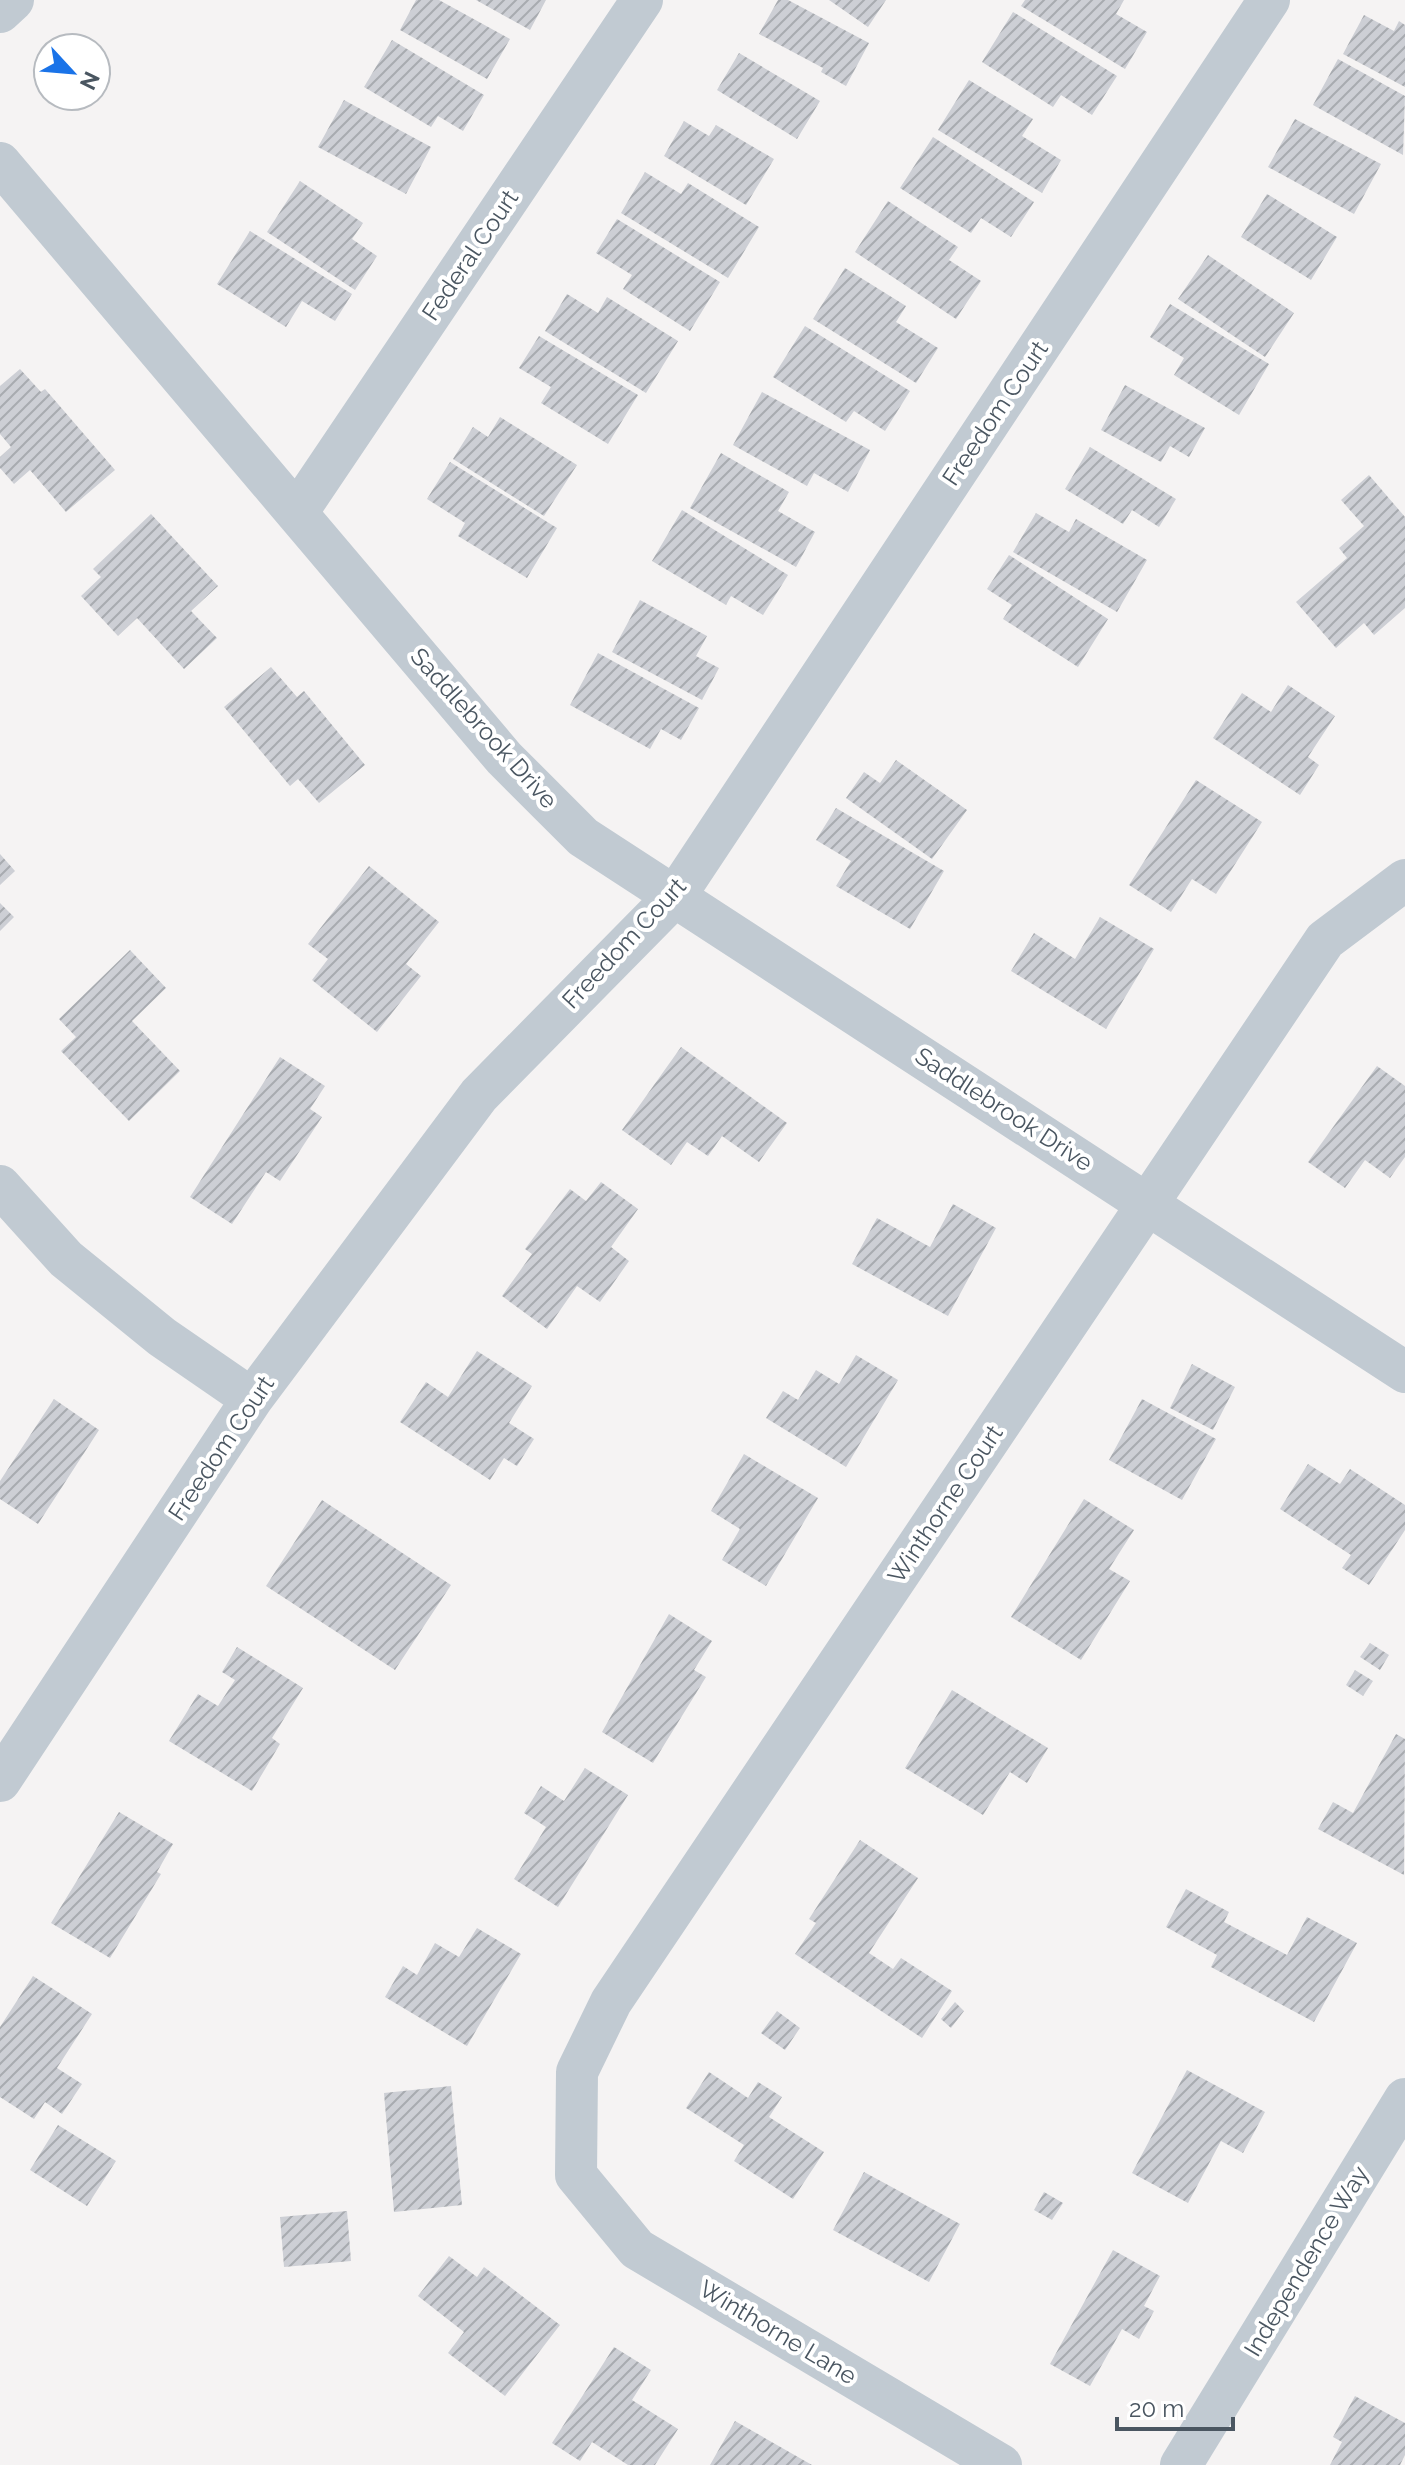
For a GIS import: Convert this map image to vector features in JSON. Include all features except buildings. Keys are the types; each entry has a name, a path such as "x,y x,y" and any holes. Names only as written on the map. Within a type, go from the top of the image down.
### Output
{"street":[{"path":"0,12 13,0"},
{"name":"Federal Court","path":"298,511 642,0"},
{"name":"Freedom Court","path":"0,1781 252,1399 479,1095 676,895 1269,0"},
{"name":"Saddlebrook Drive","path":"0,163 298,511 504,758 583,837 1405,1372"},
{"name":"Winthorne Court","path":"576,2175 577,2072 611,2002 1325,940 1405,880"},
{"path":"0,1186 66,1259 162,1337 252,1399"},
{"name":"Independence Way","path":"1181,2465 1405,2099"},
{"name":"Winthorne Lane","path":"576,2175 637,2249 1001,2465"}]}
